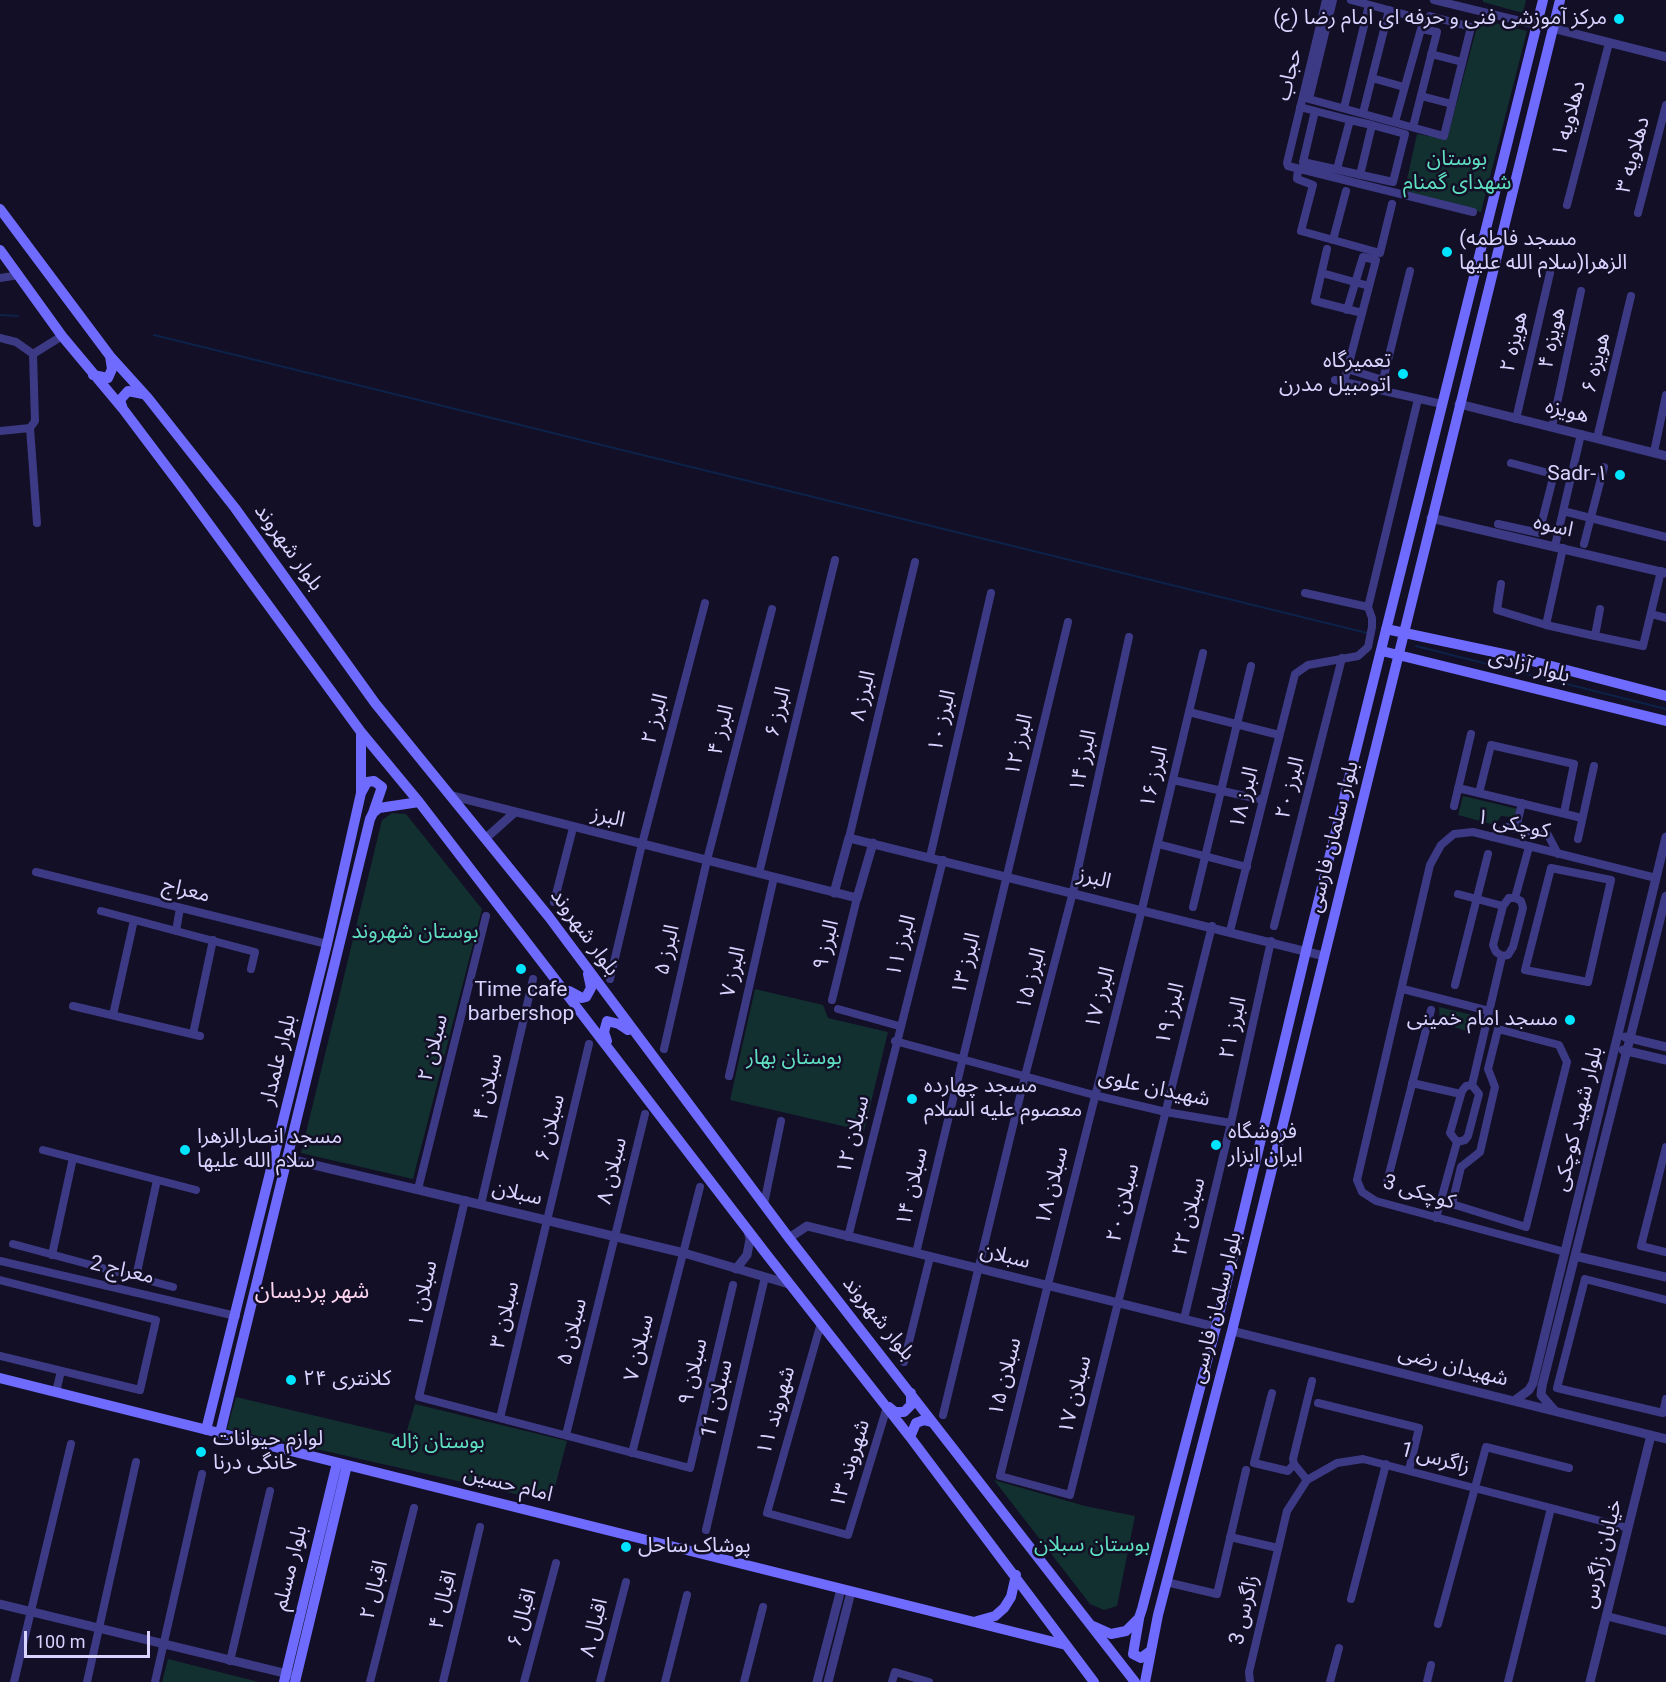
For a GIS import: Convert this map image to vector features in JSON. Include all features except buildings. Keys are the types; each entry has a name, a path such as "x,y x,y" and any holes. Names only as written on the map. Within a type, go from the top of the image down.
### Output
{"main road":[{"name":"بلوار سلمان فارسی","path":"1149,1652 1141,1658 1133,1654 1139,1618 1216,1328 1306,951 1543,0"},
{"name":"بلوار سلمان فارسی","path":"1145,1682 1149,1652 1166,1582 1232,1331 1412,593 1560,0"},
{"name":"بلوار شهروند","path":"0,209 110,356 148,398 234,508 375,703 549,916 789,1238 912,1392 931,1422 1135,1682"},
{"path":"0,250 62,336 123,410 361,732 419,802 614,1053 789,1284 886,1405 1016,1575 1094,1682"},
{"path":"93,375 108,378 112,369 110,356"},
{"path":"123,410 120,400 128,391 138,391 148,398"},
{"path":"1396,590 1412,593"},
{"name":"بلوار آزادی","path":"1386,629 1513,656 1666,696"},
{"name":"بلوار آزادی","path":"1382,651 1666,721"},
{"path":"1372,693 1388,697"},
{"name":"بلوار علمدار","path":"206,1430 327,944 361,793 361,732"},
{"name":"بلوار علمدار","path":"220,1433 372,813 382,787 374,781 367,782 361,793"},
{"path":"372,813 387,807 419,802"},
{"path":"561,986 575,996 582,998 586,996 591,988 585,967"},
{"path":"614,1053 604,1032 607,1021 619,1024 641,1042"},
{"path":"275,1155 289,1158"},
{"name":"امام حسین","path":"0,1378 1066,1645"},
{"path":"886,1405 895,1412 904,1412 911,1405 912,1392"},
{"path":"910,1437 916,1423 924,1420 931,1422"},
{"name":"بلوار مسلم","path":"290,1679 342,1464"},
{"path":"971,1621 990,1618 1004,1608 1011,1597 1016,1575"},
{"path":"1092,1626 1112,1634 1126,1631 1139,1618"}],"street":[{"name":"حجاب","path":"1298,169 1288,166 1288,158 1326,0"},
{"path":"1333,0 1309,99 1444,136 1471,27 1429,22 1351,0"},
{"path":"1395,122 1421,29 1429,22 1434,0 1537,25"},
{"path":"1344,108 1369,5"},
{"path":"1364,113 1389,10"},
{"path":"1413,127 1437,32 1429,22"},
{"path":"1552,28 1666,57"},
{"name":"دهلاویه ۱","path":"1567,205 1609,43"},
{"path":"1431,54 1462,62"},
{"path":"1372,78 1404,87"},
{"path":"1421,96 1452,104"},
{"name":"دهلاویه ۳","path":"1638,213 1666,105"},
{"path":"1300,107 1405,134 1393,182 1303,162 1315,111"},
{"path":"1337,169 1350,120"},
{"path":"1360,175 1372,125"},
{"path":"1392,204 1380,253 1301,231 1313,184 1297,179 1298,169 1473,212"},
{"path":"1333,240 1346,191"},
{"path":"1327,249 1315,301 1362,313"},
{"path":"1347,309 1363,257 1376,260 1347,369 1340,381 1442,404"},
{"path":"1347,369 1383,380 1410,271"},
{"path":"1322,273 1369,286"},
{"name":"هویزه ۲","path":"1516,419 1550,273"},
{"path":"0,278 20,275"},
{"name":"هویزه ۴","path":"1552,427 1581,291"},
{"name":"هویزه ۶","path":"1597,438 1631,296"},
{"path":"33,354 62,336"},
{"path":"0,338 16,342 33,354"},
{"path":"33,354 34,421 30,428 37,523"},
{"path":"1654,452 1666,395"},
{"path":"1342,658 1358,656 1368,647 1372,618 1368,607 1418,399"},
{"name":"هویزه","path":"1460,404 1666,456"},
{"path":"0,431 30,428"},
{"path":"1546,625 1563,511 1581,434"},
{"path":"1511,463 1571,479"},
{"path":"1584,544 1604,467"},
{"path":"1498,524 1539,533 1554,474"},
{"path":"1563,511 1666,537"},
{"name":"اسوه","path":"1431,518 1664,572"},
{"name":"البرز ۶","path":"759,873 835,560"},
{"name":"البرز ۸","path":"849,838 915,562"},
{"path":"1501,584 1497,610 1546,625 1643,646 1664,572"},
{"name":"البرز ۱۰","path":"930,857 991,593"},
{"path":"1305,593 1368,607"},
{"name":"البرز ۲","path":"610,979 642,844 705,603"},
{"name":"البرز ۴","path":"707,860 772,609"},
{"path":"1595,636 1600,609"},
{"path":"1651,614 1666,618"},
{"name":"البرز ۱۲","path":"1008,877 1068,622"},
{"name":"البرز ۱۴","path":"1073,892 1129,637"},
{"name":"البرز ۱۶","path":"1142,909 1203,653"},
{"name":"البرز ۱۸","path":"1230,931 1295,674 1308,665 1342,658"},
{"name":"البرز ۲۰","path":"1274,926 1342,658"},
{"path":"1192,907 1251,666"},
{"path":"1189,712 1280,735"},
{"path":"1454,806 1471,734"},
{"path":"1479,793 1491,745 1574,764 1564,813"},
{"path":"1578,839 1594,766"},
{"path":"1173,780 1263,800"},
{"path":"1458,788 1582,818"},
{"name":"البرز","path":"453,796 857,898"},
{"path":"1516,828 1522,803"},
{"path":"486,838 514,813"},
{"path":"1492,837 1507,826 1548,835 1558,854"},
{"path":"554,903 573,828"},
{"name":"کوچکی ۱","path":"1403,988 1430,865 1441,845 1454,834 1473,832 1656,878"},
{"name":"بلوار شهید کوچکی","path":"1533,1383 1666,837"},
{"path":"834,892 849,838"},
{"name":"البرز","path":"849,838 1212,926 1324,956"},
{"path":"857,898 873,843"},
{"path":"1158,844 1246,867"},
{"path":"1515,898 1529,847"},
{"path":"1455,985 1488,854"},
{"name":"البرز ۵","path":"664,1049 707,860"},
{"name":"البرز ۱۱","path":"895,1041 943,860"},
{"path":"1551,868 1611,880 1588,982 1525,970 1534,935 1551,868"},
{"name":"معراج","path":"36,872 327,944"},
{"name":"البرز ۷","path":"729,1076 774,877"},
{"name":"البرز ۱۳","path":"962,1059 1008,877"},
{"name":"البرز ۱۵","path":"943,1415 1025,1076 1073,892"},
{"path":"1458,894 1503,906"},
{"name":"بلوار شهید کوچکی","path":"1542,1386 1666,896"},
{"name":"البرز ۹","path":"832,1000 857,898"},
{"path":"1509,898 1515,898 1521,901 1523,908 1513,947 1508,955 1502,956 1493,945 1503,906 1509,898"},
{"path":"176,931 180,908"},
{"name":"البرز ۱۷","path":"1094,1095 1142,909"},
{"path":"101,911 255,951 251,969"},
{"name":"سبلان ۲","path":"418,1189 486,916"},
{"path":"113,1016 134,920"},
{"name":"البرز ۱۹","path":"1166,1112 1212,926"},
{"path":"1517,932 1534,935"},
{"path":"73,1006 196,1035 213,940"},
{"name":"البرز ۲۱","path":"1232,1123 1271,941"},
{"path":"1472,1085 1502,956"},
{"name":"سبلان ۴","path":"481,1204 533,979"},
{"path":"1403,988 1489,1011"},
{"name":"کوچکی 3","path":"1403,988 1357,1180 1362,1192 1376,1201 1565,1252"},
{"path":"838,1010 899,1026"},
{"path":"1386,1186 1431,1010"},
{"path":"1623,1014 1625,1021 1630,1022 1636,1016"},
{"path":"1498,1029 1559,1045 1567,1062 1526,1227 1452,1204 1461,1167 1480,1152 1487,1122 1495,1087 1488,1069 1498,1029"},
{"path":"1618,1035 1666,1047"},
{"name":"شهیدان علوی","path":"895,1041 1094,1095 1166,1112 1232,1123"},
{"name":"سبلان ۱۲","path":"848,1237 895,1041"},
{"name":"سبلان ۶","path":"547,1220 589,1044"},
{"path":"1615,1048 1666,1060"},
{"name":"سبلان ۱۴","path":"916,1253 962,1059"},
{"path":"1610,1066 1616,1061 1620,1062 1623,1068"},
{"path":"1412,1083 1461,1094"},
{"path":"1457,1142 1450,1133 1461,1094 1466,1086 1472,1085"},
{"path":"1457,1142 1465,1140 1468,1136 1473,1118 1479,1094 1472,1085"},
{"name":"سبلان ۱۸","path":"1047,1286 1094,1095"},
{"name":"سبلان ۲۰","path":"1118,1303 1166,1112"},
{"name":"سبلان ۸","path":"616,1236 645,1114"},
{"path":"1473,1118 1487,1122"},
{"path":"764,1204 781,1121"},
{"name":"سبلان ۲۲","path":"1184,1320 1232,1123"},
{"path":"1436,1218 1457,1142"},
{"path":"1666,1147 1641,1246 1666,1252"},
{"path":"42,1150 196,1190"},
{"path":"52,1255 74,1158"},
{"name":"سبلان","path":"289,1158 684,1253 789,1284"},
{"path":"136,1277 157,1180"},
{"name":"سبلان ۷","path":"632,1453 700,1187"},
{"name":"سبلان ۱","path":"465,1200 419,1397 500,1418"},
{"name":"سبلان ۳","path":"500,1418 547,1220"},
{"name":"سبلان","path":"789,1238 807,1226 1216,1328"},
{"path":"736,1269 742,1263 749,1247 748,1231"},
{"name":"سبلان ۵","path":"566,1435 616,1236"},
{"path":"13,1244 173,1287"},
{"path":"1575,1256 1666,1277"},
{"path":"904,1362 930,1257"},
{"name":"معراج 2","path":"0,1261 236,1316"},
{"path":"93,1282 97,1266"},
{"name":"سبلان 11","path":"706,1530 765,1277"},
{"path":"1666,1300 1585,1279 1557,1388 1663,1413 1666,1400"},
{"path":"0,1280 156,1320 140,1390 0,1356"},
{"name":"سبلان ۹","path":"632,1453 690,1468 733,1285"},
{"name":"سبلان ۱۵","path":"1047,1286 1000,1476 1070,1495"},
{"name":"سبلان ۱۷","path":"1070,1495 1118,1303"},
{"name":"شهروند ۱۱","path":"821,1323 768,1513 844,1534 849,1532"},
{"name":"شهیدان رضی","path":"1232,1331 1666,1439"},
{"path":"56,1392 61,1371"},
{"path":"1308,1480 1294,1464 1293,1459 1312,1381"},
{"path":"1514,1401 1529,1390 1533,1383 1542,1386 1541,1395 1555,1411"},
{"path":"1272,1394 1254,1463 1288,1471 1294,1464"},
{"path":"1318,1403 1419,1428 1409,1470"},
{"name":"شهروند ۱۳","path":"849,1532 886,1405"},
{"path":"500,1418 632,1453"},
{"name":"خیابان زاگرس","path":"1590,1682 1651,1435"},
{"path":"14,1682 71,1444"},
{"path":"1438,1624 1486,1447 1569,1468"},
{"name":"زاگرس 1","path":"1278,1548 1287,1511 1308,1480 1337,1463 1363,1459 1628,1527"},
{"path":"87,1682 136,1462"},
{"path":"1351,1599 1386,1464"},
{"path":"1166,1582 1217,1594 1246,1470"},
{"path":"155,1682 202,1474"},
{"path":"230,1661 270,1491"},
{"name":"اقبال ۲","path":"370,1682 414,1508"},
{"path":"1508,1682 1551,1508"},
{"name":"اقبال ۴","path":"442,1682 480,1527"},
{"path":"1230,1537 1278,1548"},
{"name":"زاگرس 3","path":"1250,1682 1249,1672 1278,1548"},
{"name":"اقبال ۶","path":"524,1682 556,1563"},
{"name":"اقبال ۸","path":"600,1682 626,1582"},
{"path":"817,1682 846,1590"},
{"path":"828,1682 846,1590"},
{"path":"665,1682 687,1595"},
{"path":"0,1604 230,1661 290,1679"},
{"path":"744,1682 763,1607"},
{"path":"1606,1616 1666,1631"},
{"path":"1330,1682 1340,1648"},
{"path":"1427,1682 1431,1665"},
{"path":"892,1682 895,1672 930,1682"}],"green space":[{"path":"1483,0 1526,0 1523,13 1483,2"},
{"name":"بوستان شهدای گمنام","path":"1479,19 1527,31 1481,212 1404,193 1417,134 1447,139"},
{"path":"1463,796 1518,809 1516,818 1501,816 1495,825 1458,815"},
{"name":"بوستان شهروند","path":"392,813 406,814 482,909 413,1179 301,1153 382,820"},
{"name":"بوستان بهار","path":"755,989 823,1005 828,1018 888,1032 864,1131 730,1100"},
{"path":"1439,1007 1472,1015 1474,1018 1470,1032 1440,1023"},
{"name":"بوستان ژاله","path":"236,1397 405,1437 415,1404 567,1441 551,1502 227,1429"},
{"name":"بوستان سبلان","path":"994,1480 1085,1506 1135,1516 1117,1606 1104,1610 1090,1604"},
{"path":"168,1659 259,1682 162,1682"}],"waterway":[{"path":"0,315 18,316"},
{"path":"154,335 1367,633"},
{"path":"1416,646 1666,709"}],"place":[{"name":"مرکز آموزشی فنی و حرفه ای امام رضا (ع)","path":"1619,19"},
{"name":"(مسجد فاطمه الزهرا(سلام الله علیها","path":"1447,252"},
{"name":"تعمیرگاه اتومبیل مدرن","path":"1403,374"},
{"name":"Sadr-۱","path":"1620,475"},
{"name":"Time cafe barbershop","path":"521,969"},
{"name":"مسجد امام خمینی","path":"1570,1020"},
{"name":"مسجد چهارده معصوم علیه السلام","path":"912,1099"},
{"name":"فروشگاه ایران ابزار","path":"1216,1145"},
{"name":"مسجد انصارالزهرا سلام الله علیها","path":"185,1150"},
{"name":"کلانتری ۲۴","path":"291,1380"},
{"name":"لوازم حیوانات خانگی درنا","path":"201,1452"},
{"name":"پوشاک ساحل","path":"626,1547"}],"district":[{"name":"شهر پردیسان","path":"312,1292"}]}
